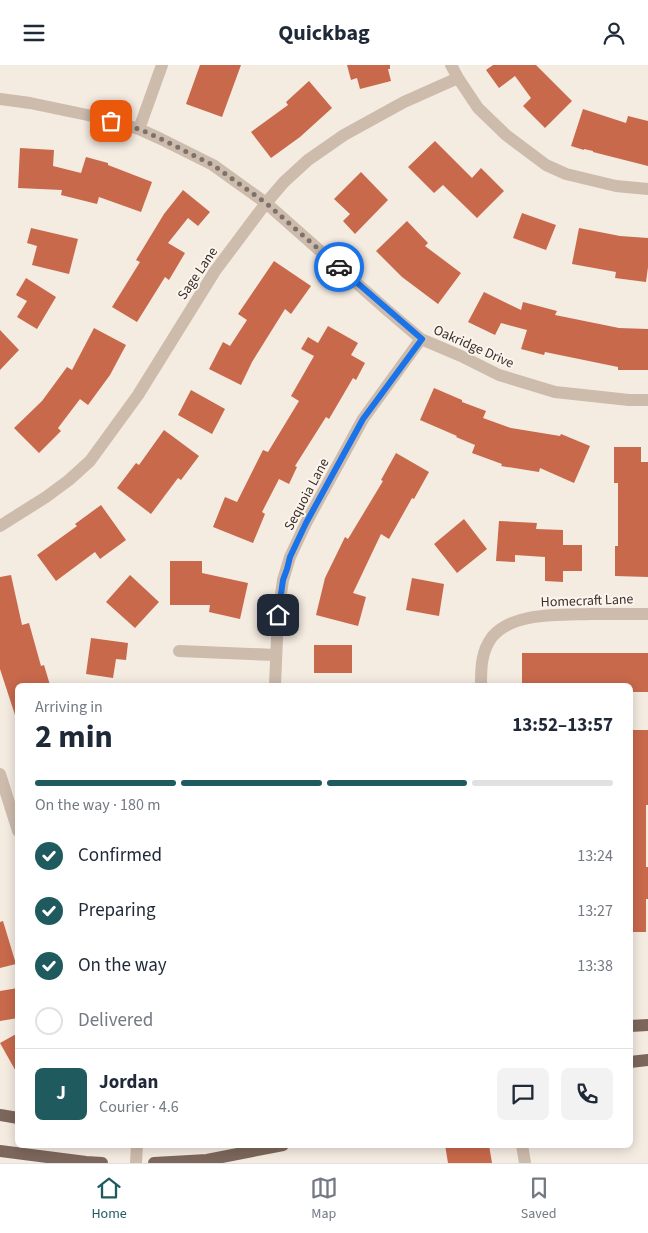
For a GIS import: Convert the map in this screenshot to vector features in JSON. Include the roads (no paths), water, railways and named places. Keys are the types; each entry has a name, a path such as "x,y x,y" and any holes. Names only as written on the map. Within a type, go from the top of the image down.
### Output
{"main road":[{"path":"633,1026 648,1025"},
{"path":"633,1062 648,1060"},
{"path":"0,1115 15,1118"},
{"path":"154,1163 207,1159 267,1148"},
{"path":"0,1151 102,1163"}],"street":[{"path":"139,129 162,65"},
{"path":"451,65 478,108 506,135 546,165 566,174 616,186 648,189"},
{"name":"Sage Lane","path":"0,526 54,492 90,461 138,395 215,271 284,182 308,160 344,135 404,102 458,78"},
{"name":"Oakridge Drive","path":"0,99 30,103 97,117 139,129 213,165 266,203 422,339 499,375 555,392 628,401 648,401"},
{"name":"Sequoia Lane","path":"275,683 278,615 283,580 290,557 306,523 363,419 422,339"},
{"name":"Homecraft Lane","path":"481,683 484,652 493,637 506,626 525,619 546,615 648,614"},
{"path":"179,651 275,655"},
{"path":"0,774 15,822"},
{"path":"136,1148 136,1163"},
{"path":"522,1148 525,1163"}]}
